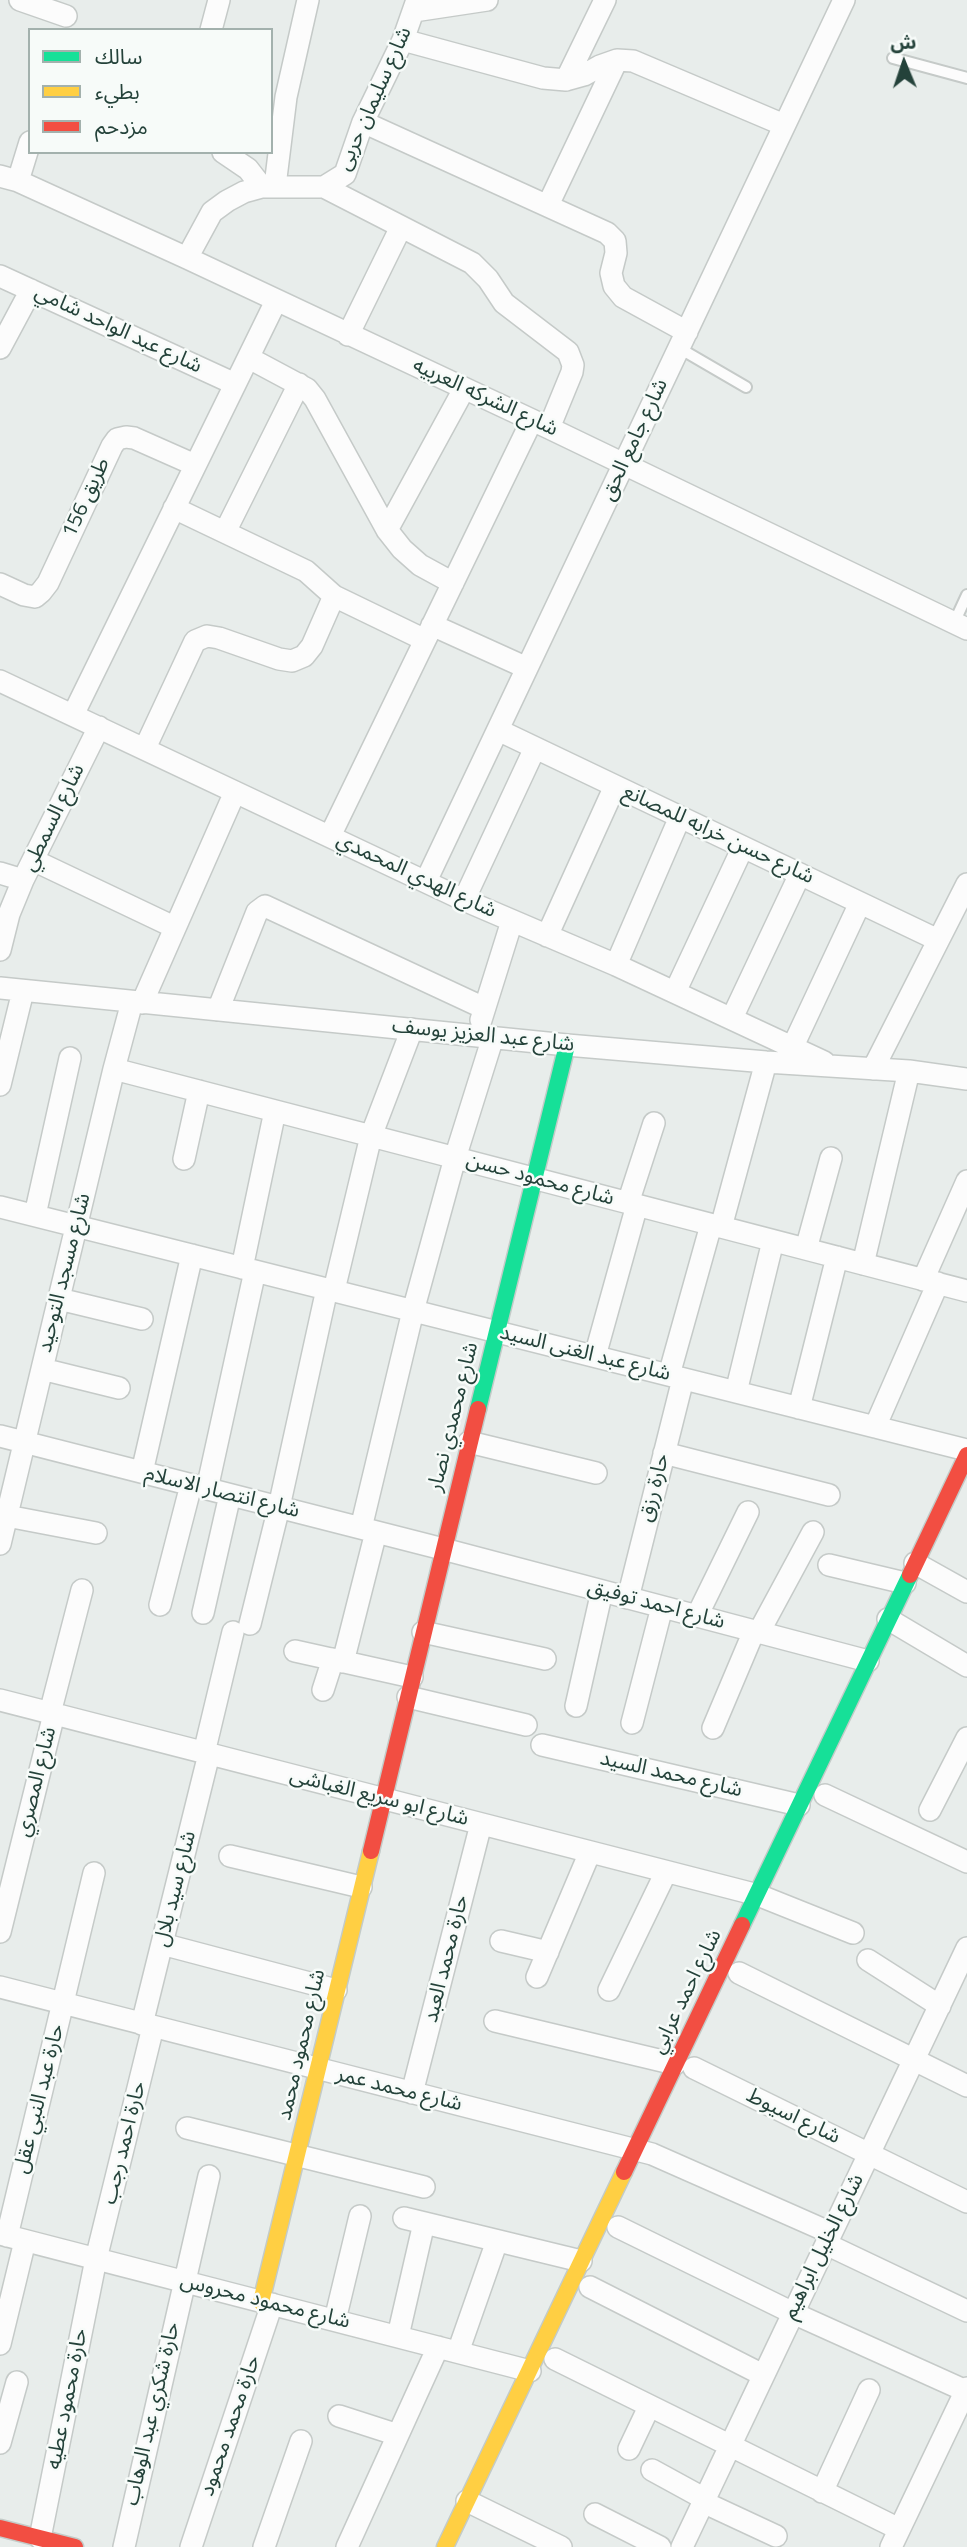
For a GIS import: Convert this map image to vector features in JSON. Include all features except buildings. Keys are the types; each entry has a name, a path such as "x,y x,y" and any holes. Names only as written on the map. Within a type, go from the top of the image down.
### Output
{"street":[{"path":"20,0 66,15"},
{"path":"212,28 219,0"},
{"path":"268,187 308,0"},
{"path":"415,6 487,0"},
{"path":"566,80 605,0"},
{"name":"شارع جامع الحق","path":"426,881 844,0"},
{"name":"شارع سليمان حربى","path":"187,258 212,212 227,201 244,192 268,187 324,187 345,174 363,122 403,40 415,6"},
{"path":"403,40 542,78 566,80 617,61 633,61 784,125"},
{"path":"548,205 617,61"},
{"path":"363,122 607,233 615,241 616,253 611,272 614,286 623,297 683,340"},
{"path":"9,179 28,146"},
{"path":"226,154 268,187"},
{"name":"شارع الشركه العربيه","path":"9,179 187,258 464,388 960,626"},
{"path":"324,187 472,264 488,279 504,303 568,352 572,358 572,372 540,424 453,583 330,836"},
{"path":"348,335 401,227"},
{"name":"شارع عبد الواحد شامي","path":"0,276 235,384"},
{"path":"0,348 31,290"},
{"path":"73,715 276,301"},
{"path":"249,358 299,384 315,399 387,530 402,549 420,565 453,583"},
{"path":"225,532 299,384"},
{"path":"387,530 464,388"},
{"name":"طريق 156","path":"0,584 24,595 35,597 41,592 48,583 111,446 117,439 134,438 195,466"},
{"path":"174,508 306,571 334,596 428,633 527,667"},
{"path":"145,748 195,642 207,636 219,638 292,661 304,656 312,646 334,596"},
{"name":"شارع الهدي المحمدي","path":"0,681 464,900 616,965 834,1067"},
{"name":"شارع السمطي","path":"0,950 9,914 23,880 99,727"},
{"name":"شارع حسن خرابه للمصانع","path":"498,730 938,940"},
{"path":"464,900 535,748"},
{"path":"547,936 615,786"},
{"name":"شارع مسجد التوحيد","path":"2,1530 114,1069 137,1002 234,792"},
{"path":"616,965 680,817"},
{"path":"675,992 743,847"},
{"path":"33,860 173,927"},
{"path":"0,873 23,880"},
{"path":"732,1018 800,874"},
{"path":"873,1069 966,890"},
{"path":"793,1046 860,903"},
{"path":"218,1010 257,912 265,906 484,1009"},
{"path":"323,1690 338,1660 413,1311 485,1037 484,1009 512,921"},
{"name":"شارع عبد العزيز يوسف","path":"0,988 566,1045 909,1071 967,1079"},
{"path":"0,1085 23,992"},
{"name":"شارع سيد بلال","path":"148,2025 162,1944 207,1753 279,1507 330,1290 371,1136 412,1030"},
{"name":"شارع محمدي نصار","path":"383,1798 566,1045"},
{"path":"36,1215 70,1058"},
{"name":"حارة رزق","path":"628,1598 664,1454 676,1377 716,1226 766,1062"},
{"name":"شارع محمود حسن","path":"114,1069 967,1291"},
{"path":"863,1264 909,1071"},
{"path":"184,1159 199,1091"},
{"path":"160,1605 199,1487 249,1269 275,1111"},
{"path":"595,1356 653,1124"},
{"path":"806,1249 831,1158"},
{"path":"875,1427 967,1181"},
{"name":"شارع عبد الغنى السيد","path":"0,1207 967,1450"},
{"path":"736,1392 773,1241"},
{"path":"142,1472 192,1255"},
{"path":"799,1408 837,1257"},
{"path":"59,1299 142,1319"},
{"path":"42,1369 119,1388"},
{"name":"شارع انتصار الاسلام","path":"0,1436 443,1549"},
{"path":"469,1442 596,1473"},
{"path":"664,1454 829,1496"},
{"name":"شارع احمد عرابي","path":"445,2547 479,2507 819,1798 868,1661 901,1626 905,1583 928,1570 967,1455"},
{"path":"203,1613 230,1495"},
{"path":"697,1616 748,1512"},
{"path":"2,1530 96,1533"},
{"path":"713,1728 756,1632 813,1532"},
{"name":"شارع احمد توفيق","path":"443,1549 868,1661"},
{"path":"829,1565 905,1583"},
{"path":"928,1570 967,1592"},
{"name":"شارع المصري","path":"0,1932 82,1590"},
{"path":"576,1706 602,1591"},
{"path":"632,1723 662,1607"},
{"path":"901,1626 967,1666"},
{"path":"423,1632 545,1659"},
{"path":"295,1651 338,1660 526,1725"},
{"name":"شارع ابو سريع الغباشى","path":"0,1700 770,1900 853,1933"},
{"path":"930,1810 967,1738"},
{"name":"شارع محمد السيد","path":"542,1745 819,1798 967,1863"},
{"name":"شارع محمود محمد","path":"267,2303 297,2156 383,1798"},
{"name":"حارة محمد العبد","path":"412,2093 481,1824"},
{"path":"537,1977 590,1852"},
{"path":"230,1856 361,1888"},
{"path":"609,1990 666,1872"},
{"name":"حارة عبد النبي عقل","path":"0,2344 11,2237 94,1873"},
{"path":"501,1941 548,1952"},
{"path":"162,1944 336,1990"},
{"name":"شارع الخليل ابراهيم","path":"682,2547 967,1948"},
{"path":"867,1960 940,2006"},
{"path":"739,1973 967,2086"},
{"name":"شارع محمد عمر","path":"0,1987 648,2153 828,2239 967,2311"},
{"name":"شارع اسيوط","path":"495,2021 689,2067 967,2202"},
{"name":"حارة احمد رجب","path":"96,2259 148,2025"},
{"path":"187,2128 424,2187"},
{"name":"حارة شكري عبد الوهاب","path":"124,2547 209,2176"},
{"path":"335,2320 360,2216"},
{"path":"397,2336 414,2221 496,2241 588,2280 763,2375"},
{"path":"618,2227 793,2313 966,2389 895,2538"},
{"name":"شارع محمود محروس","path":"11,2237 448,2350 549,2362 649,2407 822,2492 895,2538"},
{"path":"346,2547 398,2435 448,2350 496,2241"},
{"name":"حارة محمود عطيه","path":"40,2538 96,2259"},
{"name":"حارة محمد محمود","path":"191,2547 267,2303"},
{"path":"0,2443 18,2382"},
{"path":"822,2492 869,2390"},
{"path":"629,2449 649,2407"},
{"path":"339,2416 398,2435"},
{"path":"264,2547 301,2441"},
{"path":"652,2470 776,2536"},
{"path":"479,2507 561,2547"},
{"path":"594,2514 660,2547"},
{"path":"0,2528 74,2547"}],"lane":[{"path":"894,58 967,78"},
{"path":"683,340 746,387"},
{"path":"960,626 967,595"}],"traffic: fast":[{"path":"478,1409 567,1045"},
{"path":"742,1925 910,1575"}],"traffic: slow":[{"path":"261,2302 371,1851"},
{"path":"445,2547 624,2172"}],"traffic: jam":[{"path":"371,1851 478,1409"},
{"path":"910,1575 967,1455"},
{"path":"624,2172 742,1925"},
{"path":"0,2528 75,2547"}]}
